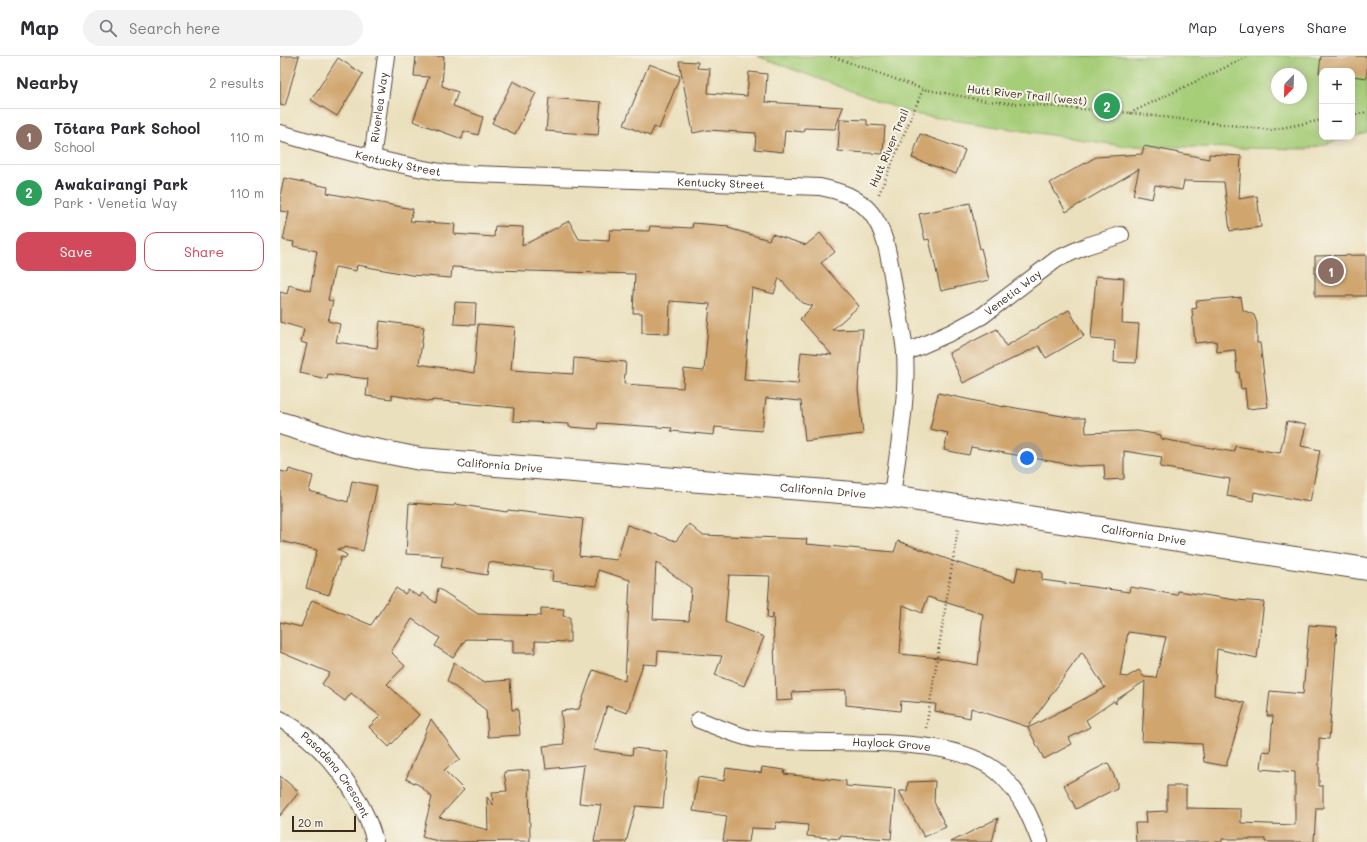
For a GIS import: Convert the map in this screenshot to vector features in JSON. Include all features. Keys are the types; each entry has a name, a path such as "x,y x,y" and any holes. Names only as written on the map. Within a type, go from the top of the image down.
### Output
{"street":[{"name":"Riverlea Way","path":"372,159 386,56"},
{"name":"Kentucky Street","path":"280,133 372,159 410,168 446,173 820,187 837,191 855,198 871,213 881,230 888,251 905,353 905,389 892,496"},
{"name":"Venetia Way","path":"905,353 952,332 982,316 1057,258 1086,246 1121,235"},
{"name":"California Drive","path":"280,423 355,446 420,459 892,496 1367,569"},
{"name":"Pasadena Crescent","path":"280,719 304,736 338,770 362,807 375,842"},
{"name":"Haylock Grove","path":"699,720 753,739 923,746 968,754 986,762 1003,776 1016,791 1026,808 1040,842"}],"path":[{"name":"Hutt River Trail (west)","path":"831,56 923,89 986,101 1130,113 1271,130 1319,121"},
{"path":"1130,113 1249,56"},
{"name":"Hutt River Trail","path":"871,213 923,89"},
{"path":"1355,114 1367,112"},
{"path":"923,746 962,506"}],"green space":[{"path":"757,56 1367,56 1367,133 1355,136 1355,68 1319,68 1319,140 1341,140 1307,149 1123,146 913,114"}],"building":[{"path":"280,56 299,56 285,106 280,105"},
{"path":"416,56 444,56 442,86 458,92 453,106 483,117 478,135 464,131 462,139 413,121 429,77 414,76"},
{"path":"1321,56 1367,56 1367,78 1355,76 1355,68 1320,68"},
{"path":"338,58 363,74 337,116 311,100"},
{"path":"679,61 698,62 697,68 710,69 708,93 747,96 749,72 767,74 765,102 843,107 835,129 804,128 803,132 785,130 783,152 755,149 756,133 708,130 693,133"},
{"path":"649,64 680,76 659,129 654,127 650,136 624,125"},
{"path":"513,81 536,93 515,134 492,123"},
{"path":"549,98 601,102 598,135 546,131"},
{"path":"840,119 867,120 867,125 885,126 883,154 838,151"},
{"path":"920,134 965,150 956,174 912,158"},
{"path":"1144,146 1209,159 1209,154 1241,156 1239,199 1257,196 1261,227 1230,231 1224,182 1184,181 1182,190 1155,185 1152,199 1133,195 1139,169 1066,212 1050,183 1096,157 1142,154"},
{"path":"284,178 328,187 327,193 413,209 410,221 455,224 454,234 494,237 495,226 523,227 522,246 569,221 579,239 609,241 610,230 649,231 650,226 692,228 693,223 729,226 728,228 769,240 772,234 806,245 820,233 835,252 821,263 859,306 832,330 863,329 858,389 863,434 805,441 801,401 766,398 762,431 715,427 714,435 671,431 672,428 598,423 597,429 569,427 569,424 513,421 514,408 432,400 432,402 392,395 392,399 366,396 368,379 328,374 327,379 300,373 307,344 301,342 304,329 280,322 280,292 287,294 289,285 310,291 317,251 293,246 294,242 283,240 289,212 280,211 280,196","holes":["357,265 411,275 451,278 452,267 493,270 635,274 633,313 642,313 642,333 669,334 670,301 710,304 704,371 684,369 683,388 624,384 626,362 574,358 573,374 511,370 515,327 478,324 474,373 419,364 424,327 380,321 377,348 336,342 340,324 328,321 333,301 328,300 335,267 356,271","779,278 802,303 813,306 800,319 832,355 801,352 798,384 744,380 752,288 774,294"]},
{"path":"970,203 980,249 981,248 989,280 941,291 929,239 925,240 919,214"},
{"path":"1366,255 1366,296 1315,296 1315,256"},
{"path":"1096,276 1124,278 1122,323 1139,324 1136,363 1114,362 1115,341 1091,339"},
{"path":"1241,297 1243,310 1254,315 1257,323 1257,343 1260,343 1268,407 1247,409 1245,388 1241,389 1239,372 1237,372 1235,350 1217,352 1216,341 1195,343 1192,309 1197,308 1196,301"},
{"path":"455,302 476,303 475,325 454,324"},
{"path":"1069,310 1084,336 1046,358 1039,346 963,383 949,353 997,329 1006,346"},
{"path":"938,393 1004,407 1074,418 1085,418 1086,433 1137,431 1161,435 1161,439 1234,452 1235,446 1280,453 1287,421 1306,425 1301,446 1320,450 1310,502 1254,492 1253,501 1227,496 1230,479 1160,467 1162,457 1124,451 1124,479 1105,480 1104,465 1078,466 971,447 969,455 944,450 948,433 930,429"},
{"path":"289,469 313,476 309,491 348,502 352,481 377,486 363,551 344,547 343,549 337,549 347,555 346,558 341,557 329,595 306,588 317,550 280,541 280,471 288,473"},
{"path":"409,503 454,506 455,504 507,512 508,510 583,519 579,556 617,560 627,525 676,541 689,524 702,535 807,539 806,544 894,552 898,541 958,563 1015,581 1018,567 1042,572 1042,580 1129,592 1130,587 1177,595 1178,591 1236,600 1264,602 1257,658 1217,649 1214,695 1245,703 1226,766 1204,762 1202,744 1142,741 1145,681 1116,700 1116,704 1114,701 1086,720 1090,727 1069,738 1072,744 1044,759 1028,728 1105,688 1082,652 1028,727 971,708 970,718 935,711 936,704 901,701 900,711 846,705 846,690 792,692 793,700 776,701 773,613 771,619 767,618 770,576 729,575 725,622 764,637 744,686 715,675 722,656 658,651 657,665 643,664 627,713 607,706 593,750 632,755 633,748 668,752 663,808 636,806 626,842 594,842 601,805 579,803 584,765 546,769 543,746 564,744 561,711 579,709 593,670 625,681 630,580 598,570 597,586 552,581 553,571 489,562 487,575 441,567 443,556 406,554","holes":["656,562 691,588 689,621 653,619","928,597 983,614 978,665 939,658 900,654 903,605 922,613","1128,632 1166,637 1156,678 1144,677 1139,670 1127,677 1120,676"]},
{"path":"396,588 405,594 408,590 420,597 422,593 436,603 438,588 478,614 541,616 541,608 564,609 563,616 570,617 570,642 535,641 535,653 513,653 513,640 466,639 453,658 435,646 440,638 412,619 391,652 405,666 387,684 419,715 389,747 369,727 380,716 351,693 345,701 322,684 330,673 280,652 280,622 301,627 312,600 371,625"},
{"path":"1309,625 1337,627 1329,739 1319,738 1319,786 1323,786 1323,808 1316,808 1314,842 1265,842 1265,839 1222,839 1222,842 1136,842 1135,823 1146,823 1145,812 1167,811 1167,786 1186,786 1186,808 1241,809 1241,823 1295,825 1295,772 1261,769 1263,751 1270,752 1273,716 1267,716 1270,691 1303,694"},
{"path":"454,662 482,682 510,680 512,710 518,709 520,735 488,737 486,710 447,681"},
{"path":"431,719 460,759 444,770 464,790 439,817 488,830 487,797 493,805 492,792 507,791 504,772 529,770 530,841 442,842 422,837 432,797 419,785 406,779"},
{"path":"1108,763 1117,782 1117,788 1076,809 1064,785"},
{"path":"762,767 785,770 784,774 846,781 846,786 895,790 891,839 840,836 840,839 807,836 808,825 776,822 775,829 751,828 749,842 723,841 727,816 693,811 698,777 724,781 726,768 761,773"},
{"path":"280,776 299,792 280,816"},
{"path":"935,781 934,802 946,827 924,837 899,791 907,791 908,782"},
{"path":"998,818 992,842 951,842"}],"place":[{"name":"Awakairangi Park","path":"1107,106"},
{"name":"Tōtara Park School","path":"1331,271"}]}
